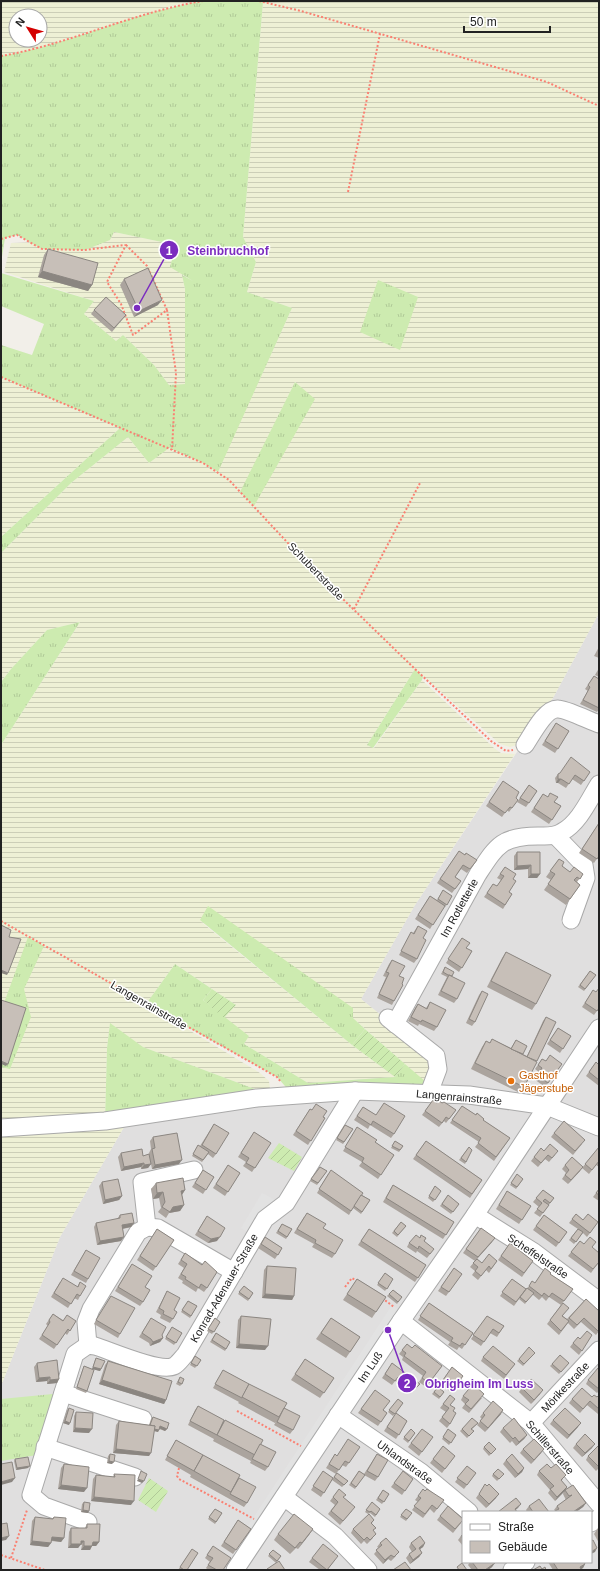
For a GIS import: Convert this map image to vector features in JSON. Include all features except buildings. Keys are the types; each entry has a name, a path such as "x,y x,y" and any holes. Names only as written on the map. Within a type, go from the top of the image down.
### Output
{"street":[{"path":"525,745 544,716 551,710 558,709 599,724"},
{"path":"571,920 586,878 584,865 556,836 572,824 599,784"},
{"name":"Im Rotletterle","path":"429,1093 438,1069 436,1056 391,1021 478,874 493,852 503,842 519,836 556,836"},
{"name":"Im Luß","path":"235,1570 403,1318 475,1215 599,1028"},
{"name":"Langenrainstraße","path":"1,1128 112,1120 257,1098 292,1094 355,1091 469,1095 547,1106 599,1127"},
{"name":"Konrad-Adenauer-Straße","path":"88,1345 95,1346 142,1363 161,1367 174,1366 185,1355 265,1219 286,1203 355,1091"},
{"path":"147,1227 142,1182 194,1170"},
{"name":"Scheffelstraße","path":"475,1215 534,1252 599,1301"},
{"path":"88,1522 44,1506 31,1496 75,1354 88,1345 86,1322 91,1309 138,1232 147,1227 158,1228 234,1272"},
{"name":"Schillerstraße","path":"403,1318 531,1423 599,1504"},
{"name":"Mörikestraße","path":"531,1423 599,1350"},
{"path":"63,1393 143,1419"},
{"name":"Uhlandstraße","path":"338,1415 421,1472 468,1511"},
{"path":"45,1447 135,1477"},
{"path":"284,1497 335,1536 368,1570"},
{"path":"513,1570 524,1563"}],"path":[{"path":"1,56 19,53 176,5 204,1"},
{"path":"258,1 547,82 599,106"},
{"path":"348,192 380,34"},
{"path":"1,239 17,235 42,249 85,250 126,245"},
{"path":"126,245 147,266 168,310 176,373 172,450"},
{"path":"126,245 107,282 121,304 133,335 168,310"},
{"name":"Schubertstraße","path":"1,378 203,463 229,480 316,572 423,677 500,748 506,751 514,750 525,745"},
{"path":"354,609 420,483"},
{"name":"Langenrainstraße","path":"1,921 277,1078 292,1094"},
{"path":"345,1287 352,1278 358,1282"},
{"path":"380,1298 403,1318"},
{"path":"237,1411 313,1453"},
{"path":"179,1468 177,1476 179,1479 265,1525"},
{"path":"11,1558 31,1496"},
{"path":"1,1556 45,1570"}],"shaded area":[{"path":"599,613 599,1570 1,1570 1,1386 60,1237 127,1122 277,1101 434,1058 361,999 415,905 553,698"},
{"path":"262,1193 275,1200 255,1236 241,1228"},
{"path":"392,1305 405,1315 256,1539 246,1529"}],"green space":[{"path":"1,1 203,1 176,5 48,45 48,8 8,8 8,48 37,48 1,56"},
{"path":"203,1 263,2 243,237 256,262 247,292 292,308 218,472 203,463 169,448 149,463 128,437 71,483 1,553 1,537 120,428 1,377 1,345 32,355 44,324 1,306 1,273 94,301 84,314 116,341 123,335 154,365 169,385 185,384 185,289 182,275 193,281 170,267 176,245 114,232 110,240 85,250 42,249 17,235 5,238 1,263 1,56 38,48 48,48 48,45 177,6"},
{"path":"259,1 599,1 599,613 553,698 520,744 510,747 500,744 415,669 367,745 374,748 422,680 494,748 501,753 515,754 415,905 361,999 434,1058 426,1083 353,1018 200,921 352,1045 395,1077 308,1083 244,1044 249,1036 224,1018 236,1005 175,964 146,1004 260,1073 269,1081 270,1089 265,1093 143,1047 110,1024 107,1048 105,1121 1,1128 1,745 80,622 47,630 1,682 1,553 71,483 128,437 149,463 168,448 203,463 217,472 292,308 247,292 256,262 243,237 263,2","holes":["296,382 253,506 241,492"]},
{"path":"114,232 176,245 185,289 185,384 169,385 154,365 123,335 116,341 84,314 94,301 4,272 11,243 110,240"},
{"path":"378,280 418,297 400,350 360,332"},
{"path":"1,377 120,428 1,537"},
{"path":"295,382 315,399 254,506 240,492"},
{"path":"80,622 1,745 1,682 47,630"},
{"path":"415,669 423,677 422,680 373,748 367,745"},
{"path":"208,906 353,1008 353,1018 365,1029 352,1045 200,920"},
{"path":"28,937 44,946 24,989 31,1017 10,1069 1,1067 1,1064 6,1065 4,1003"},
{"path":"175,964 212,989 203,1000 249,1036 244,1044 308,1083 395,1077 405,1064 426,1082 436,1056 429,1093 292,1094 277,1077 146,1004"},
{"path":"212,989 236,1005 224,1018 203,1000"},
{"path":"110,1023 143,1047 265,1093 105,1121 107,1048"},
{"path":"365,1029 405,1064 395,1077 352,1045"},
{"path":"127,1122 60,1237 1,1386 1,1132"},
{"path":"279,1143 302,1157 294,1171 268,1158"},
{"path":"63,1393 43,1454 1,1461 1,1399"},
{"path":"149,1478 168,1491 156,1512 138,1500"}],"place":[{"name":"Steinbruchhof","path":"137,308"},
{"name":"Gasthof Jägerstube","path":"511,1081"},
{"name":"Obrigheim Im Luss","path":"388,1330"}]}
